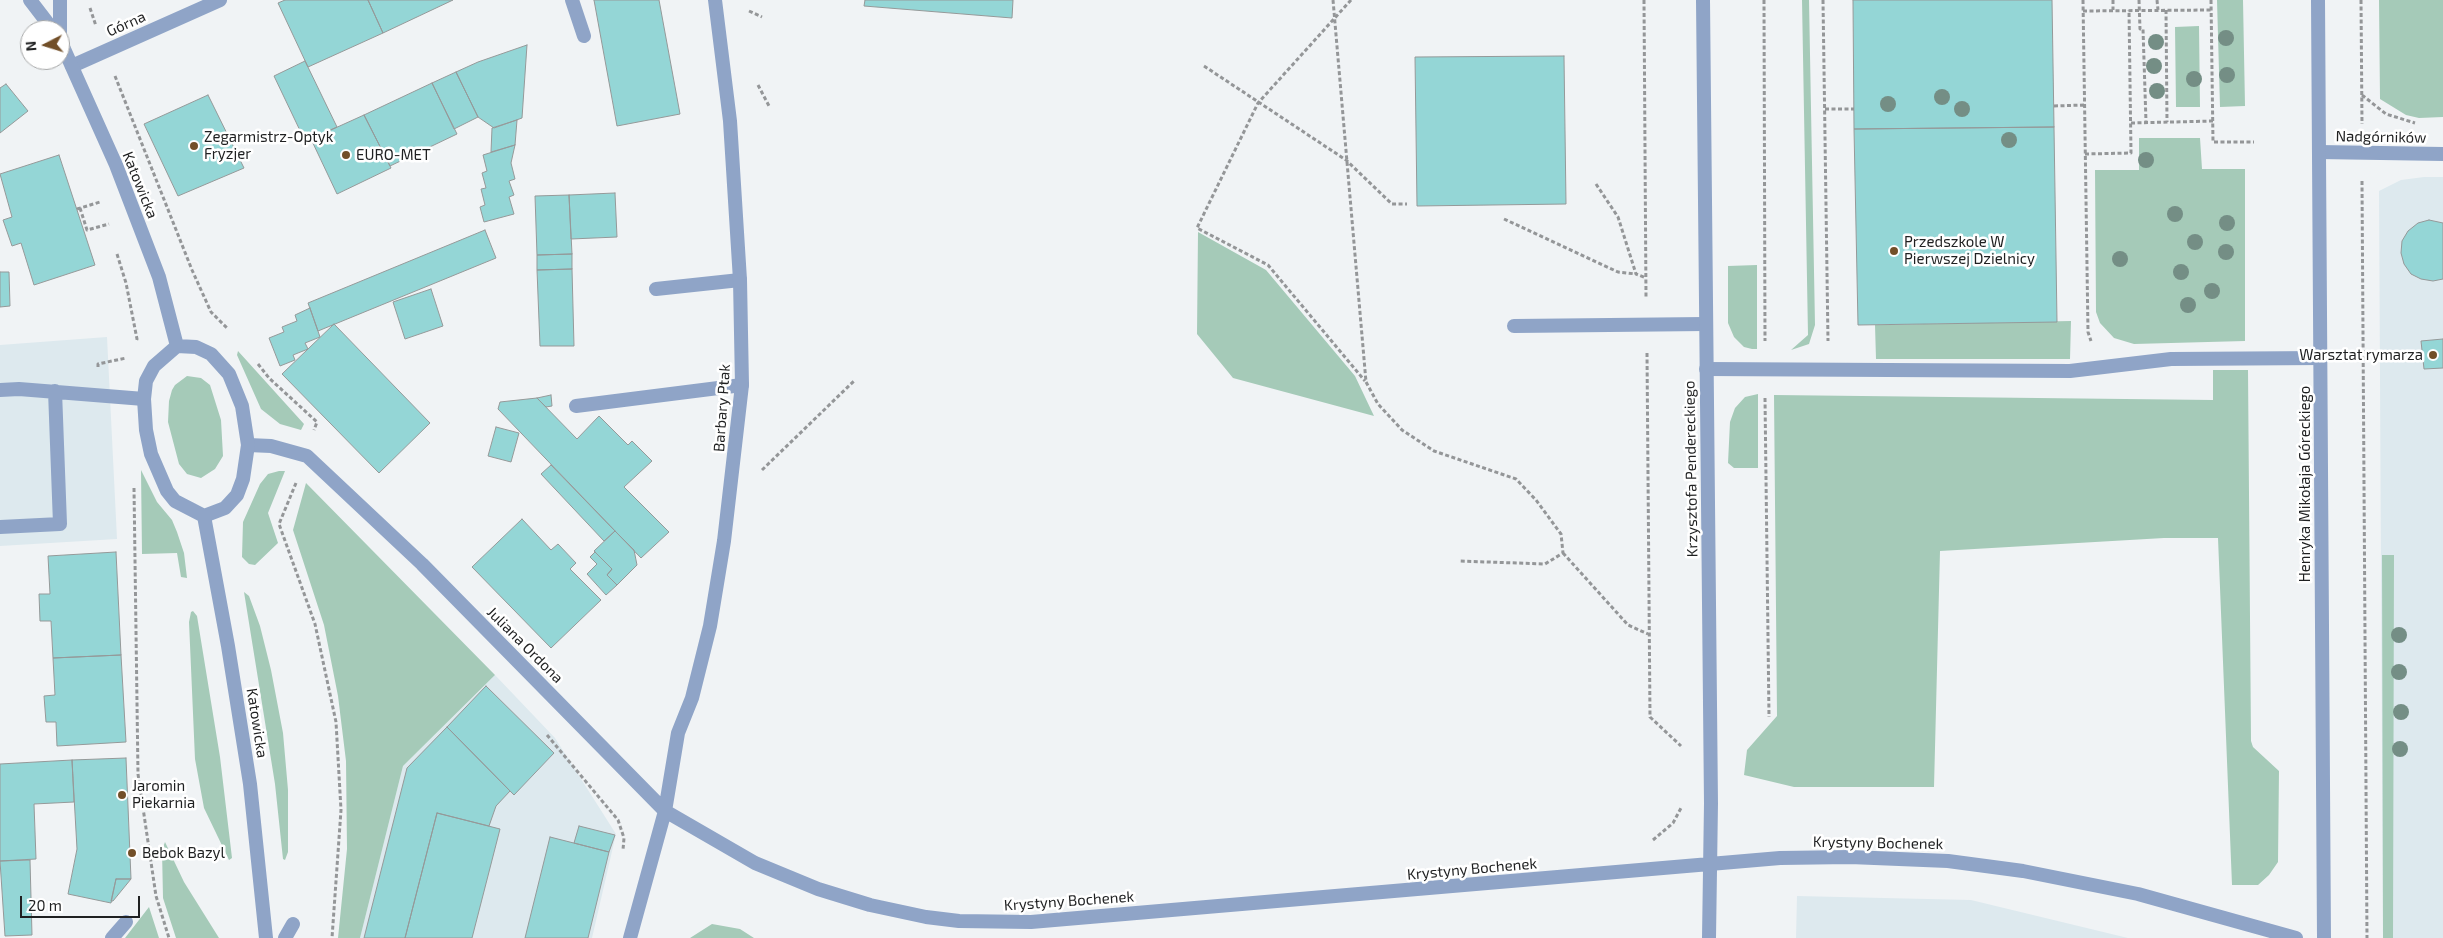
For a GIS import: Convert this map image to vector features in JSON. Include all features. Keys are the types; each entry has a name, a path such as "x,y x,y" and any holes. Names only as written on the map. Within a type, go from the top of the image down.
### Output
{"street":[{"path":"30,0 45,20"},
{"name":"Katowicka","path":"60,0 60,20"},
{"name":"Górna","path":"72,66 220,0"},
{"path":"572,0 584,36"},
{"name":"Barbary Ptak","path":"665,811 678,733 692,698 710,626 724,541 742,386 740,280 730,121 715,0"},
{"name":"Krzysztofa Pendereckiego","path":"1703,0 1710,803 1709,938"},
{"name":"Henryka Mikołaja Góreckiego","path":"2318,0 2324,938"},
{"name":"Katowicka","path":"70,61 116,166 158,276 177,346"},
{"name":"Nadgórników","path":"2319,152 2443,154"},
{"path":"656,289 740,280"},
{"path":"1514,326 1706,324"},
{"path":"177,346 196,347 211,354 230,374 242,406 248,445 243,479 237,495 225,508 204,516 176,501 167,491 150,454 144,399 146,381 154,366 177,346"},
{"path":"1706,369 2070,371 2189,358 2321,358"},
{"path":"576,406 742,386"},
{"path":"0,390 19,388 144,399"},
{"path":"0,527 60,524 55,391"},
{"name":"Juliana Ordona","path":"248,445 271,446 307,456 422,564 665,811"},
{"name":"Katowicka","path":"204,516 228,646 250,784 266,938"},
{"path":"630,938 665,811"},
{"name":"Krystyny Bochenek","path":"665,811 754,863 818,889 870,905 926,917 959,921 1031,922 1080,919 1709,864 1812,857 1948,861 2084,882 2211,913 2296,938"},
{"path":"112,938 126,922"},
{"path":"285,938 293,924"}],"path":[{"path":"1333,0 1366,382"},
{"path":"1351,0 1258,103 1197,228 1268,266 1366,382 1378,404 1402,430 1434,451 1516,479 1536,500 1561,534 1562,553 1628,625 1649,634"},
{"path":"1644,0 1650,717 1683,747"},
{"path":"1823,0 1828,370"},
{"path":"2083,0 2088,332 2104,366"},
{"path":"2113,0 2113,10"},
{"path":"2139,0 2140,29 2143,29 2146,122"},
{"path":"2157,0 2158,10"},
{"path":"2211,0 2214,142 2254,142"},
{"path":"2361,0 2367,938"},
{"path":"2085,154 2131,153 2129,10"},
{"path":"2166,10 2167,122"},
{"path":"2083,11 2211,10"},
{"path":"749,11 762,17"},
{"path":"105,51 192,270 211,312 229,330"},
{"path":"1204,66 1346,160 1392,204 1406,204"},
{"path":"758,85 769,106"},
{"path":"2362,94 2386,114 2408,122 2422,123"},
{"path":"2054,106 2084,106"},
{"path":"1825,109 1854,109"},
{"path":"2131,122 2213,121"},
{"path":"1596,184 1618,217 1636,274"},
{"path":"99,193 105,209"},
{"path":"103,201 78,208 87,230 109,224"},
{"path":"107,216 111,232"},
{"path":"1504,219 1618,272 1636,274 1646,278"},
{"path":"116,249 137,339 135,345"},
{"path":"98,370 98,364 116,362 125,359 129,354"},
{"path":"252,357 269,378 317,422 307,456 279,524 315,624 336,722 341,810 332,938"},
{"path":"758,474 855,380"},
{"path":"134,483 138,774 156,896 169,938"},
{"path":"1459,561 1545,564 1562,553"},
{"path":"542,729 618,820 624,838 622,857"},
{"path":"1644,842 1653,840 1673,823 1683,804"}],"shaded area":[{"path":"2443,177 2443,938 2383,938 2379,191 2401,180"},
{"path":"107,337 117,539 0,546 0,345"},
{"path":"495,675 555,738 616,834 592,938 360,938 403,766"},
{"path":"1797,896 1971,900 2128,938 1796,938"}],"green space":[{"path":"1802,0 1809,0 1815,325 1809,344 1791,350 1808,335"},
{"path":"2217,0 2243,0 2245,106 2220,107"},
{"path":"2379,0 2443,0 2443,117 2419,118 2406,115 2380,99"},
{"path":"2199,26 2200,107 2176,107 2175,27"},
{"path":"2139,138 2200,138 2202,169 2245,169 2245,341 2134,344 2114,338 2100,323 2096,312 2095,170 2139,170"},
{"path":"1198,232 1266,270 1355,376 1374,416 1233,378 1197,334"},
{"path":"1757,265 1757,349 1752,349 1744,347 1734,337 1728,323 1728,266"},
{"path":"2071,321 2070,359 1876,359 1875,325"},
{"path":"238,351 304,424 301,430 280,424 261,409 237,355"},
{"path":"2213,370 2248,370 2251,741 2253,747 2279,771 2278,862 2269,875 2258,885 2232,885 2218,538 2164,538 1940,551 1934,787 1794,787 1744,775 1747,750 1777,716 1774,395 2213,400"},
{"path":"187,376 201,378 210,385 221,420 223,456 215,469 201,478 187,474 179,464 168,422 169,401 172,390 175,385"},
{"path":"1758,394 1758,468 1734,468 1728,463 1730,422 1735,408 1745,397"},
{"path":"141,470 157,502 172,520 184,553 187,578 181,577 177,553 142,554"},
{"path":"285,471 268,513 278,543 255,565 249,564 242,557 243,522 260,484 268,474"},
{"path":"306,483 495,675 403,766 360,938 338,938 347,849 346,761 338,696 324,625 293,530"},
{"path":"2382,555 2394,555 2393,938 2383,938"},
{"path":"244,592 249,596 260,626 271,670 283,733 288,790 288,852 285,860 283,859 275,784"},
{"path":"193,611 197,616 220,757 232,858 229,860 204,808 195,759 189,622 191,612"},
{"path":"165,842 184,882 219,938 176,938 163,898 162,850"},
{"path":"149,907 159,938 125,938"},
{"path":"712,924 740,929 754,938 690,938"}],"building":[{"path":"285,0 368,0 383,33 308,67 278,3"},
{"path":"368,0 453,0 383,33"},
{"path":"594,0 659,0 680,114 617,126"},
{"path":"865,0 1013,0 1012,18 864,6"},
{"path":"1853,0 2052,0 2054,127 1854,129"},
{"path":"527,45 522,118 494,128 478,117 456,72 478,62"},
{"path":"1564,56 1566,204 1417,206 1415,57"},
{"path":"305,61 337,127 305,141 274,76"},
{"path":"456,72 478,117 454,129 432,83"},
{"path":"432,83 457,134 390,166 364,115"},
{"path":"6,84 28,111 0,133 0,88"},
{"name":"Zegarmistrz-Optyk Fryzjer","path":"208,95 244,168 178,196 144,124"},
{"path":"364,115 391,168 337,194 311,139"},
{"path":"517,120 515,145 491,152 492,128"},
{"path":"2054,127 2057,322 1858,325 1854,129"},
{"path":"515,145 511,163 515,179 509,181 514,195 509,197 514,214 484,222 480,207 485,205 481,189 486,188 482,173 487,171 483,155"},
{"path":"59,155 95,265 34,285 21,243 12,246 3,220 12,217 0,174"},
{"path":"615,193 617,237 571,239 569,195"},
{"path":"569,195 572,254 537,255 535,196"},
{"path":"2429,220 2443,223 2443,279 2433,281 2421,279 2411,274 2404,264 2401,253 2402,241 2408,231 2418,223"},
{"path":"485,230 496,258 318,331 308,303"},
{"path":"572,254 572,269 537,270 537,255"},
{"path":"572,269 574,346 540,346 537,270"},
{"path":"0,272 9,272 10,306 0,307"},
{"path":"431,289 443,326 405,339 393,302"},
{"path":"310,308 320,337 305,343 308,349 293,355 295,360 280,366 269,338 284,332 282,327 297,321 295,315"},
{"path":"334,324 430,423 379,473 282,374"},
{"name":"Warsztat rymarza","path":"2443,339 2443,368 2424,369 2421,341"},
{"path":"551,395 552,406 546,407 537,398"},
{"path":"537,398 577,439 599,416 628,445 632,441 652,461 624,487 669,532 641,558 498,409 500,402"},
{"path":"496,427 519,433 511,462 488,456"},
{"path":"551,465 615,531 604,541 541,474"},
{"path":"522,519 551,550 558,544 576,563 570,569 601,600 551,648 472,567"},
{"path":"615,531 634,550 637,565 617,585 607,575 612,569 594,551"},
{"path":"116,552 121,655 53,658 51,621 40,621 39,594 50,594 48,556"},
{"path":"595,552 612,569 607,575 617,585 606,595 587,574 597,564 590,557"},
{"path":"121,655 126,742 57,746 56,722 46,722 44,696 55,695 53,658"},
{"path":"486,686 554,753 514,795 447,727"},
{"path":"447,727 510,791 496,806 489,826 437,813 405,938 364,938 407,768"},
{"path":"126,758 131,879 116,879 111,903 68,894 77,849 72,760"},
{"path":"72,760 74,802 34,804 36,859 0,861 0,764"},
{"path":"437,813 500,829 472,938 405,938"},
{"path":"579,826 615,835 609,852 574,843"},
{"path":"550,837 609,852 588,938 525,938"},
{"path":"30,860 32,935 5,936 0,861"},
{"path":"116,879 131,879 111,901"}],"place":[{"name":"Zegarmistrz-Optyk Fryzjer","path":"194,146"},
{"name":"EURO-MET","path":"346,155"},
{"name":"Przedszkole W Pierwszej Dzielnicy","path":"1894,251"},
{"name":"Warsztat rymarza","path":"2433,355"},
{"name":"Jaromin Piekarnia","path":"122,795"},
{"name":"Bebok Bazyl","path":"132,853"}]}
